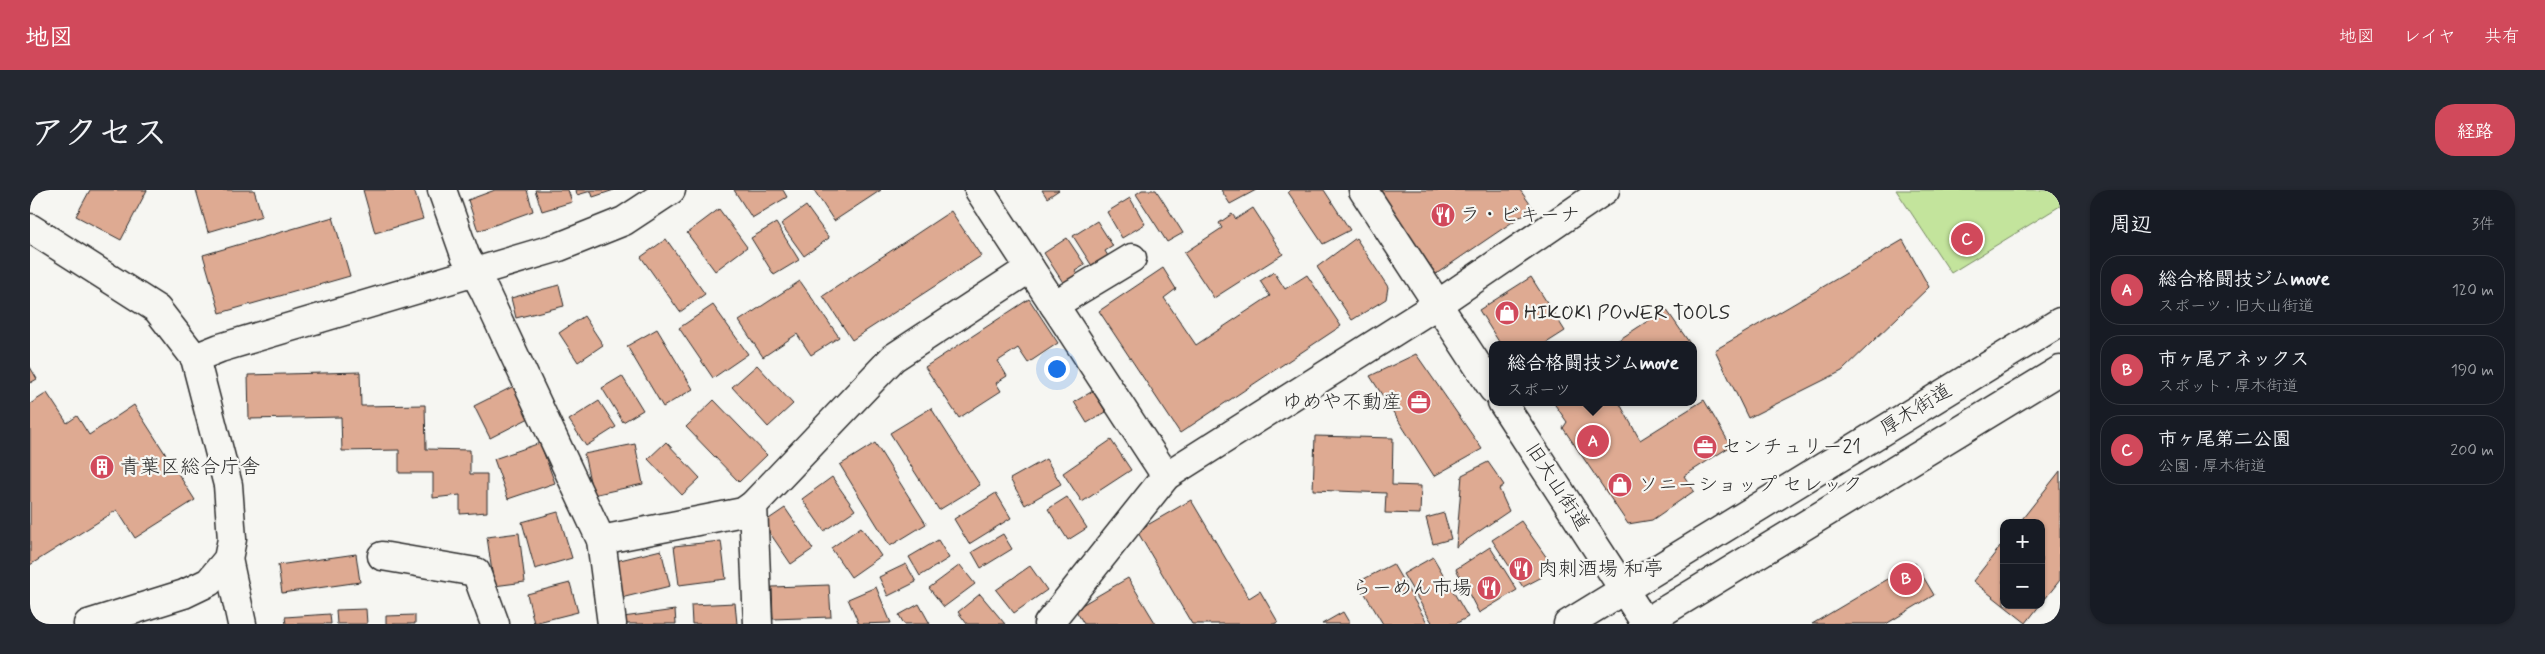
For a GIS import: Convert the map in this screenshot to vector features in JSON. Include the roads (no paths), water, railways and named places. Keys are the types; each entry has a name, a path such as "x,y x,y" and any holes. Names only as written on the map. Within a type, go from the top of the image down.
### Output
{"main road":[{"path":"442,190 465,255 601,540 612,624"},
{"path":"195,358 220,348 560,247 624,220 671,190"},
{"path":"979,190 1166,476"},
{"path":"1363,190 1489,383"},
{"path":"1048,624 1166,476 1438,304 1605,190"},
{"path":"30,228 157,309 195,358 228,485 232,539 228,560 242,624"},
{"path":"1054,305 1132,258"},
{"path":"601,540 743,512 753,505 893,358 1030,268"},
{"name":"厚木街道","path":"1568,624 2060,322"},
{"name":"厚木街道","path":"1645,623 2060,370"},
{"name":"旧大山街道","path":"1505,406 1645,623"},
{"path":"753,505 758,624"},
{"path":"382,556 476,572 495,624"},
{"path":"88,624 184,594 209,582 228,560"}],"place":[{"name":"ラ・ビキーナ","path":"1443,215"},
{"name":"市ヶ尾第二公園","path":"1967,239"},
{"name":"HIKOKI POWER TOOLS","path":"1507,313"},
{"name":"ゆめや不動産","path":"1419,402"},
{"name":"総合格闘技ジムmove","path":"1593,441"},
{"name":"センチュリー21","path":"1705,447"},
{"name":"青葉区総合庁舎","path":"102,467"},
{"name":"ソニーショップ セレック","path":"1620,485"},
{"name":"肉刺酒場 和亭","path":"1521,569"},
{"name":"市ヶ尾アネックス","path":"1906,579"},
{"name":"らーめん市場","path":"1489,588"}]}
